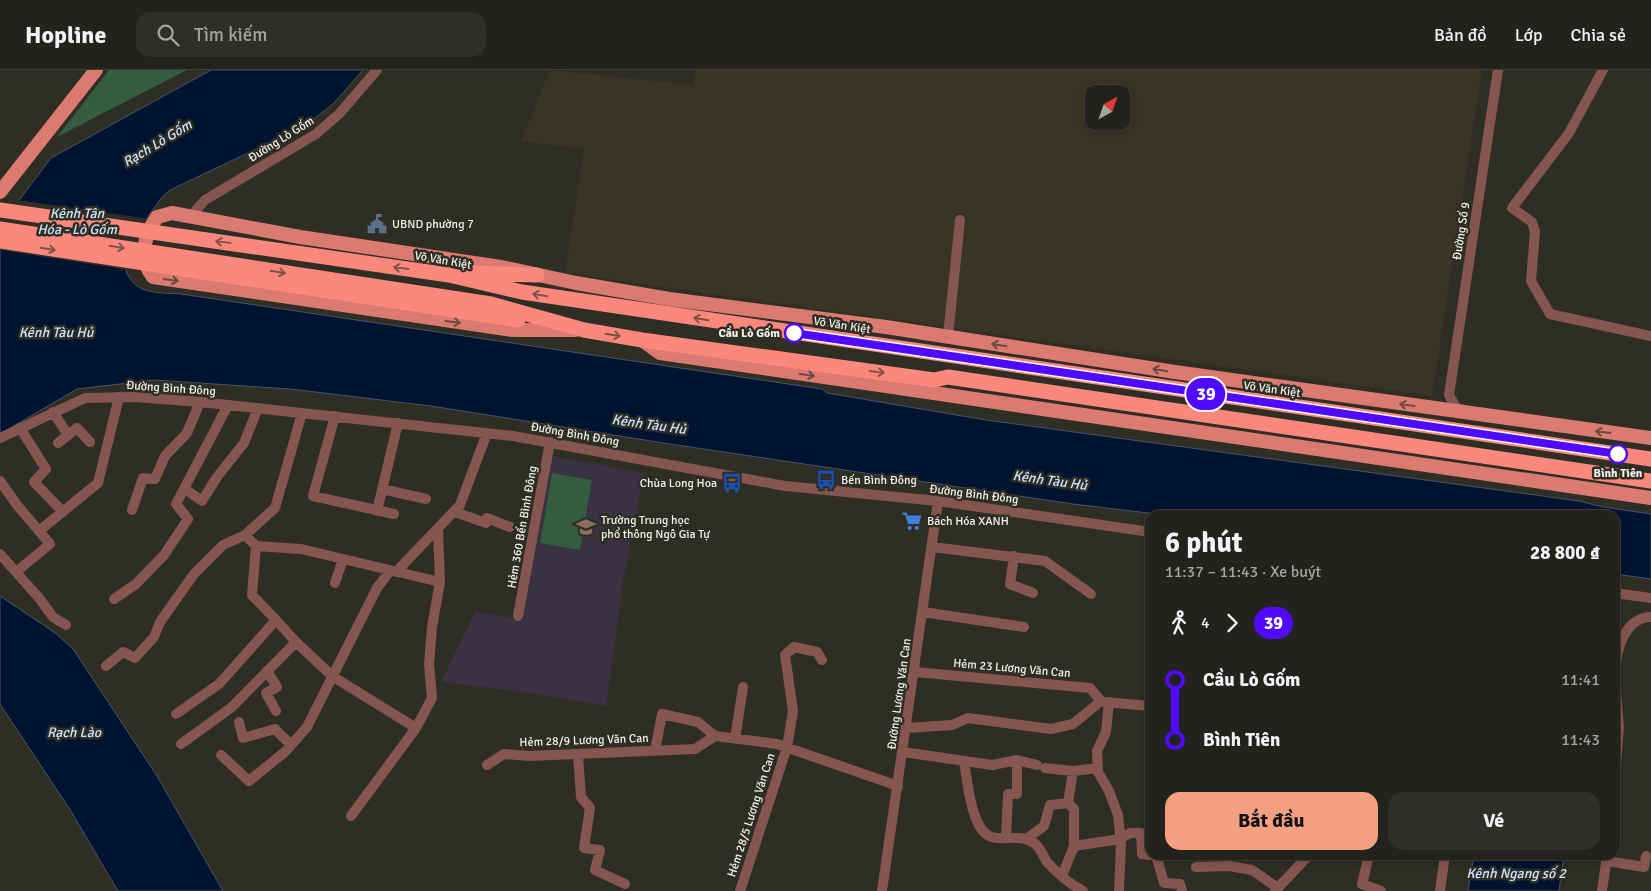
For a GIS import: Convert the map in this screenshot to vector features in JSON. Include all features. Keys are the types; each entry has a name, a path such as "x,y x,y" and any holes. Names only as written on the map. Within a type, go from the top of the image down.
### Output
{"highway":[{"name":"Võ Văn Kiệt","path":"0,210 450,275 522,292 1651,459"},
{"path":"0,230 491,304 584,330"},
{"path":"0,242 642,340 934,380 948,377 1651,481"},
{"path":"450,275 468,272 537,275"}],"main road":[{"path":"1,189 96,70"},
{"name":"Võ Văn Kiệt","path":"584,330 513,330 153,277 144,262 146,236 157,217 164,213 300,237 501,266 537,275 669,299 948,336 1175,372 1651,438"},
{"path":"642,340 660,354 1651,498"},
{"path":"934,380 945,387 1651,489"}],"street":[{"name":"Đường Lò Gốm","path":"190,217 205,200 316,134 339,114 377,70"},
{"name":"Đường Số 9","path":"1450,395 1498,70"},
{"path":"1603,70 1569,133 1512,208 1532,222 1535,232 1531,281 1550,314 1651,336"},
{"path":"948,336 960,220"},
{"path":"1434,409 1450,395 1459,412"},
{"name":"Đường Bình Đông","path":"0,438 85,398 200,402 487,433 550,442 786,486 938,501 1145,531"},
{"path":"39,531 98,483 119,398"},
{"path":"132,510 143,478 155,479 165,456 186,433 200,402"},
{"path":"114,599 136,584 164,555 188,519 176,504 228,405"},
{"path":"185,489 202,501 217,477 244,443 258,408"},
{"path":"53,412 68,435"},
{"path":"106,666 123,652 136,658 154,637 160,622 194,574 223,545 245,535 275,508 302,412"},
{"path":"335,416 313,496 394,514"},
{"path":"377,511 398,423"},
{"path":"20,428 46,469 34,482 63,512"},
{"path":"58,443 77,428 90,442"},
{"path":"221,755 249,781 291,745 307,727 378,588 438,531 460,505 487,433"},
{"name":"Hẻm 360 Bến Bình Đông","path":"518,616 550,442"},
{"path":"0,480 17,505 50,544 16,572"},
{"path":"382,489 426,499"},
{"name":"Đường Lương Văn Can","path":"882,891 907,728 938,501"},
{"path":"455,512 486,523 487,518 510,527"},
{"path":"351,816 416,728 432,698 429,664 432,627 440,582 438,531"},
{"path":"245,535 256,546 301,549 440,582"},
{"path":"256,546 252,594 296,642 332,676 416,728"},
{"path":"932,547 1045,561 1091,594"},
{"path":"0,554 53,617 66,625"},
{"path":"1014,556 1010,584 1033,593"},
{"path":"335,582 343,559"},
{"path":"1620,595 1651,598"},
{"path":"923,612 1024,627"},
{"path":"1620,644 1622,639 1639,620 1651,617"},
{"path":"176,714 219,684 276,620"},
{"path":"181,744 232,707 296,642"},
{"name":"Hẻm 28/5 Lương Văn Can","path":"740,891 787,747 793,711 785,655 794,647 817,652 822,660"},
{"path":"267,671 277,687 266,693 276,710"},
{"name":"Hẻm 23 Lương Văn Can","path":"915,672 1090,688 1105,702"},
{"path":"735,739 743,687"},
{"path":"907,728 952,725 968,718 1051,729 1073,724 1105,702 1145,706"},
{"path":"1105,702 1106,732 1097,750 1098,768 1118,815 1120,839 1119,891"},
{"name":"Hẻm 28/9 Lương Văn Can","path":"655,751 662,714 698,722 715,736 777,744 898,786"},
{"path":"239,722 243,738 275,729 291,745"},
{"name":"Hẻm 28/9 Lương Văn Can","path":"487,765 504,754 529,756 696,749 715,736"},
{"path":"903,752 992,765 1016,760 1041,767 1073,771 1098,768"},
{"path":"578,754 581,797 590,808 584,848 600,850 595,870 625,884"},
{"path":"1006,838 1008,794 1017,794 1016,760"},
{"path":"964,762 975,821 986,835 993,838 1021,837 1036,844 1048,862 1072,886 1083,891"},
{"path":"1068,803 1073,771"},
{"path":"1026,839 1044,826 1050,806 1068,803"},
{"path":"1062,876 1074,846 1074,809 1068,803"},
{"path":"1074,846 1120,839 1130,833 1145,833 1142,854 1145,854"},
{"path":"1615,860 1644,867 1646,856"},
{"path":"1157,860 1164,884 1180,884 1182,891"},
{"path":"1196,867 1229,866 1252,870 1277,889 1304,860"},
{"path":"1369,860 1362,888 1381,891"},
{"path":"1440,891 1444,860"},
{"path":"1602,891 1607,860"}],"shaded area":[{"path":"550,70 693,85 696,70 1482,70 1432,396 565,273 584,149 521,141"},
{"name":"Trường Trung học phổ thông Ngô Gia Tự","path":"551,456 644,473 623,582 606,706 514,691 441,682 475,612 522,620"}],"green space":[{"path":"109,70 187,70 57,137"},
{"path":"552,473 592,480 580,550 540,543"}],"water":[{"name":"Kênh Tàu Hủ","path":"211,70 363,70 334,103 305,126 170,190 163,196 135,234 123,262 132,281 144,290 152,292 181,294 822,389 827,393 986,420 1579,501 1603,507 1651,514 1651,579 1620,575 1620,510 1145,510 1145,513 1073,504 670,444 431,406 290,389 154,380 77,389 0,434 0,226 51,158"},
{"name":"Rạch Lào","path":"0,596 54,632 73,649 157,776 223,891 118,891 69,808 0,704"},
{"name":"Kênh Ngang số 2","path":"1473,860 1563,860 1559,891 1468,891"}],"pier":[{"path":"18,200 149,219 130,248 125,262 128,270 0,250 0,223"}],"bus line":[{"name":"39","path":"794,333 1618,454"}],"place":[{"name":"UBND phường 7","path":"377,224"},
{"name":"Cầu Lò Gốm","path":"794,333"},
{"name":"Bình Tiên","path":"1618,454"},
{"name":"Bến Bình Đông","path":"826,480"},
{"name":"Chùa Long Hoa","path":"732,483"},
{"name":"Bách Hóa XANH","path":"912,521"},
{"name":"Trường Trung học phổ thông Ngô Gia Tự","path":"586,527"}],"water label":[{"name":"Rạch Lò Gốm","path":"157,143"},
{"name":"Kênh Tân Hóa - Lò Gốm","path":"77,222"}]}
